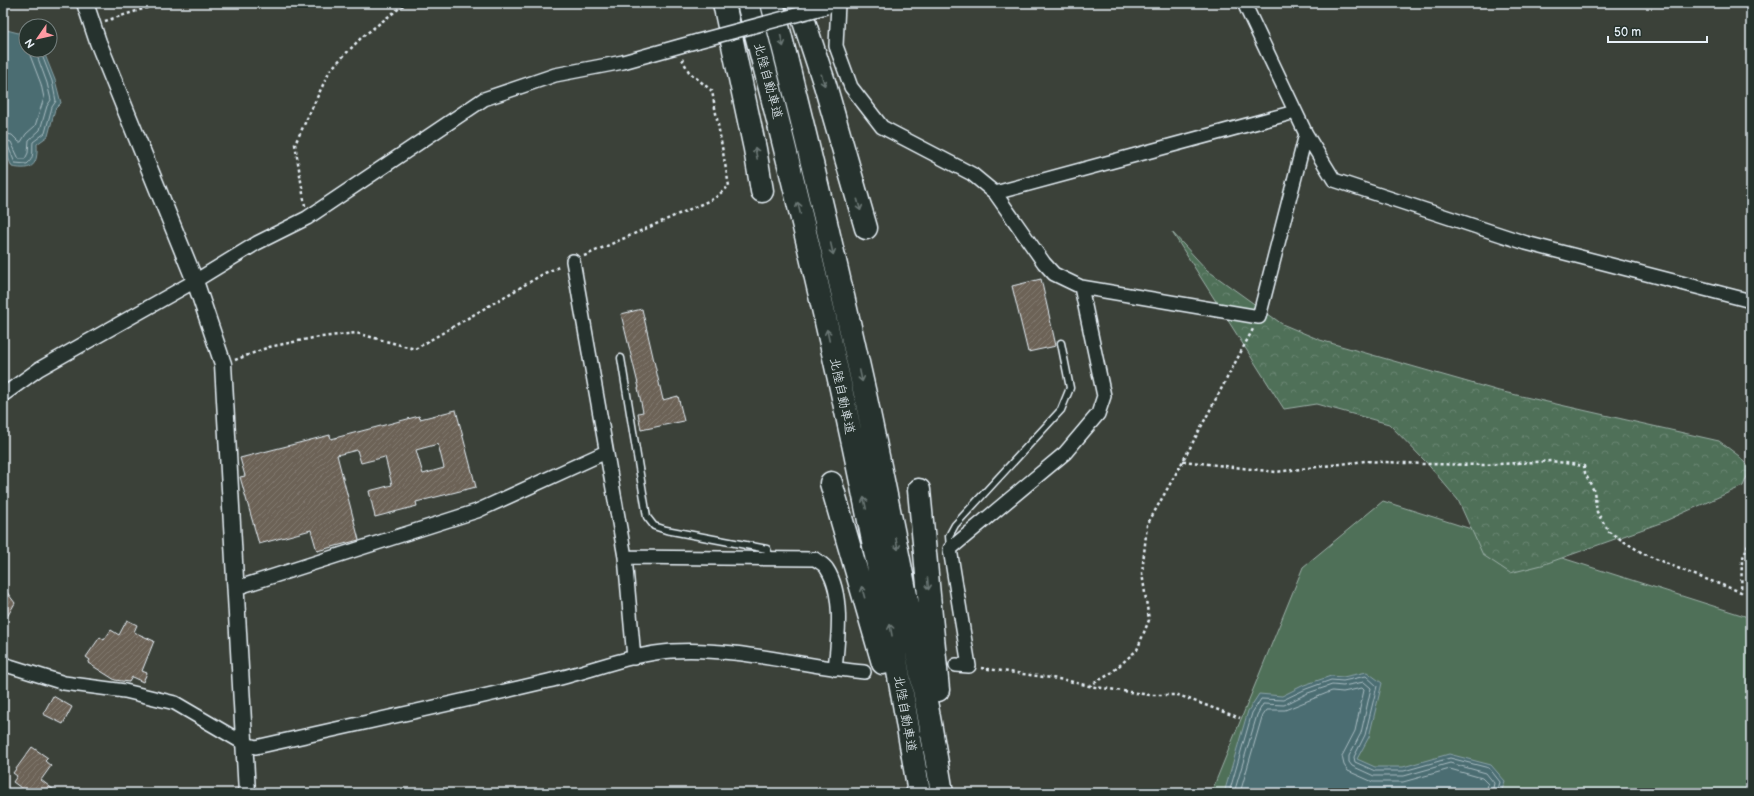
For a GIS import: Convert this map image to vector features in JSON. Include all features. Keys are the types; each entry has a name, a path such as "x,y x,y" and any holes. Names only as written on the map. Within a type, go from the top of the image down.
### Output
{"highway":[{"path":"724,3 755,149 762,191"},
{"name":"北陸自動車道","path":"748,3 801,216 869,520 903,696 919,793"},
{"name":"北陸自動車道","path":"772,3 838,276 891,516 915,635 942,793"},
{"path":"798,3 866,228"},
{"path":"830,483 876,633 893,702 912,793"},
{"path":"919,490 940,713 951,793"}],"street":[{"path":"85,3 91,26 195,281 223,364 247,793"},
{"path":"1244,3 1306,134 1334,180 1526,243 1751,302"},
{"path":"3,395 39,369 195,281 257,244 307,218 484,98 555,75 624,62 837,4 836,46 848,80 851,88 882,127 972,174 995,193 1044,263 1054,274 1067,282 1081,287 1259,317 1306,134"},
{"path":"995,193 1295,112"},
{"path":"573,261 625,557 634,658"},
{"path":"956,665 969,666 950,549 1065,453 1098,414 1104,396 1081,287"},
{"path":"236,588 477,511 606,452"},
{"path":"625,557 815,559 827,568 834,584 840,623 835,669"},
{"path":"3,664 64,682 125,691 175,703 245,744 256,747 550,681 634,658 672,651 741,653 835,669 864,672"}],"lane":[{"path":"950,549 949,536 955,525 1060,410 1070,388 1061,343"},
{"path":"620,358 647,517 654,526 666,530 767,549 770,558"}],"path":[{"path":"91,26 162,3"},
{"path":"307,218 295,144 330,70 362,37 406,3"},
{"path":"223,364 269,347 313,338 356,333 415,349 545,273 715,198 729,186 712,91 689,72 675,47"},
{"path":"1089,686 1110,674 1137,650 1149,620 1142,573 1146,525 1183,460 1259,317"},
{"path":"1183,460 1276,472 1365,461 1483,465 1552,461 1584,466 1585,473 1594,491 1597,512 1609,532 1644,554 1741,592 1742,560 1751,537"},
{"path":"969,666 1065,680 1089,686 1150,695 1178,695 1240,718"}],"green space":[{"path":"1172,232 1207,270 1282,324 1320,340 1499,391 1719,441 1739,456 1750,469 1743,486 1663,522 1542,565 1510,573 1483,555 1458,500 1425,461 1389,424 1316,404 1284,409"},
{"path":"1383,501 1751,618 1751,793 1211,793 1303,567"}],"water":[{"path":"3,29 18,33 18,58 46,58 55,80 61,103 55,109 48,136 37,144 36,157 33,165 25,168 12,167 3,145"},
{"path":"1367,672 1382,683 1369,737 1357,759 1375,767 1403,767 1449,754 1491,765 1505,781 1501,793 1224,793 1248,711 1259,694 1282,696 1304,685 1331,676 1343,677"}],"building":[{"path":"1041,279 1056,346 1028,352 1012,286"},
{"path":"642,309 663,400 678,396 684,421 641,430 638,413 643,412 639,388 621,314"},
{"path":"456,410 476,487 416,502 417,506 375,517 369,491 392,485 385,457 361,463 357,450 337,455 359,540 317,551 311,530 259,544 240,477 245,476 240,458 330,435 331,439 419,416 420,419","holes":["438,444 444,468 423,474 416,450"]},
{"path":"3,587 15,603 3,624"},
{"path":"127,620 137,625 134,632 154,641 142,671 147,673 143,682 132,677 129,682 115,680 88,663 90,660 86,657 100,637 104,640 111,630 119,635"},
{"path":"53,696 72,707 63,724 43,714"},
{"path":"32,747 48,758 45,761 51,766 41,780 58,793 28,793 13,782 17,776 13,773"}]}
